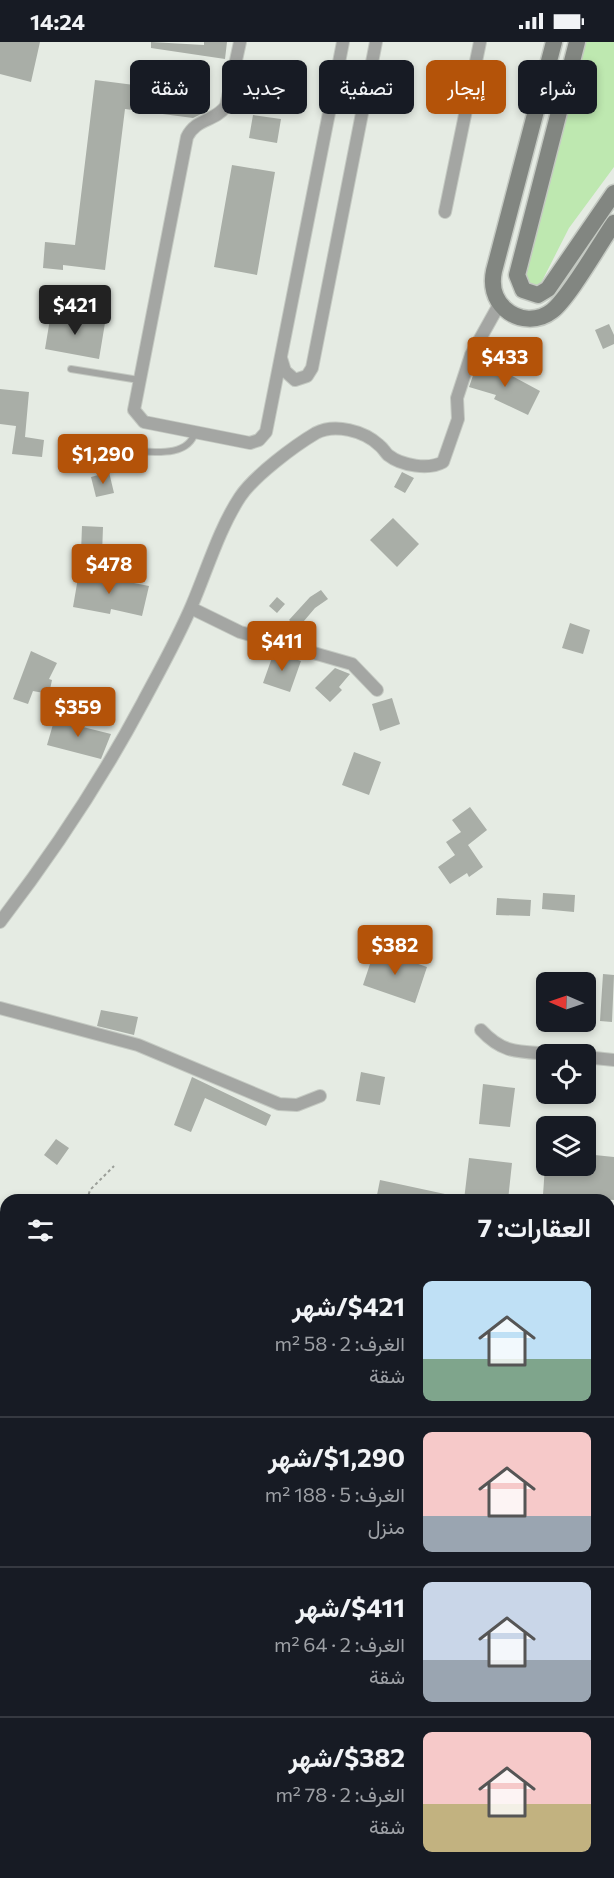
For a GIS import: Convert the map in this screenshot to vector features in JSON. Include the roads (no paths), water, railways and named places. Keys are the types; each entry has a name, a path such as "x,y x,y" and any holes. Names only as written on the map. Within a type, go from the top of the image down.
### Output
{"main road":[{"path":"554,42 494,271 493,288 500,303 513,315 529,319 553,311 614,223"},
{"path":"577,42 517,275 523,290 538,295 548,289 614,193"}],"street":[{"path":"240,42 226,106 219,114 198,122 187,136 134,405 140,419 250,443 259,440 266,432 343,42"},
{"path":"274,392 294,380 307,376 312,368 376,42"},
{"path":"445,212 480,42"},
{"path":"0,922 34,877 92,789 142,704 191,608 240,497 259,476 317,432 331,429 363,434 381,446 387,455 398,460 434,467 444,462 458,419 457,399 471,355 500,303"},
{"path":"281,357 285,371 294,380"},
{"path":"191,608 240,632 352,664 377,690"},
{"path":"0,1008 157,1051 279,1104 297,1105 320,1096"},
{"path":"481,1029 494,1045 510,1050 536,1052"},
{"path":"596,1058 614,1060"}],"lane":[{"path":"72,369 139,380"},
{"path":"128,451 181,449 190,443 195,432"}]}
